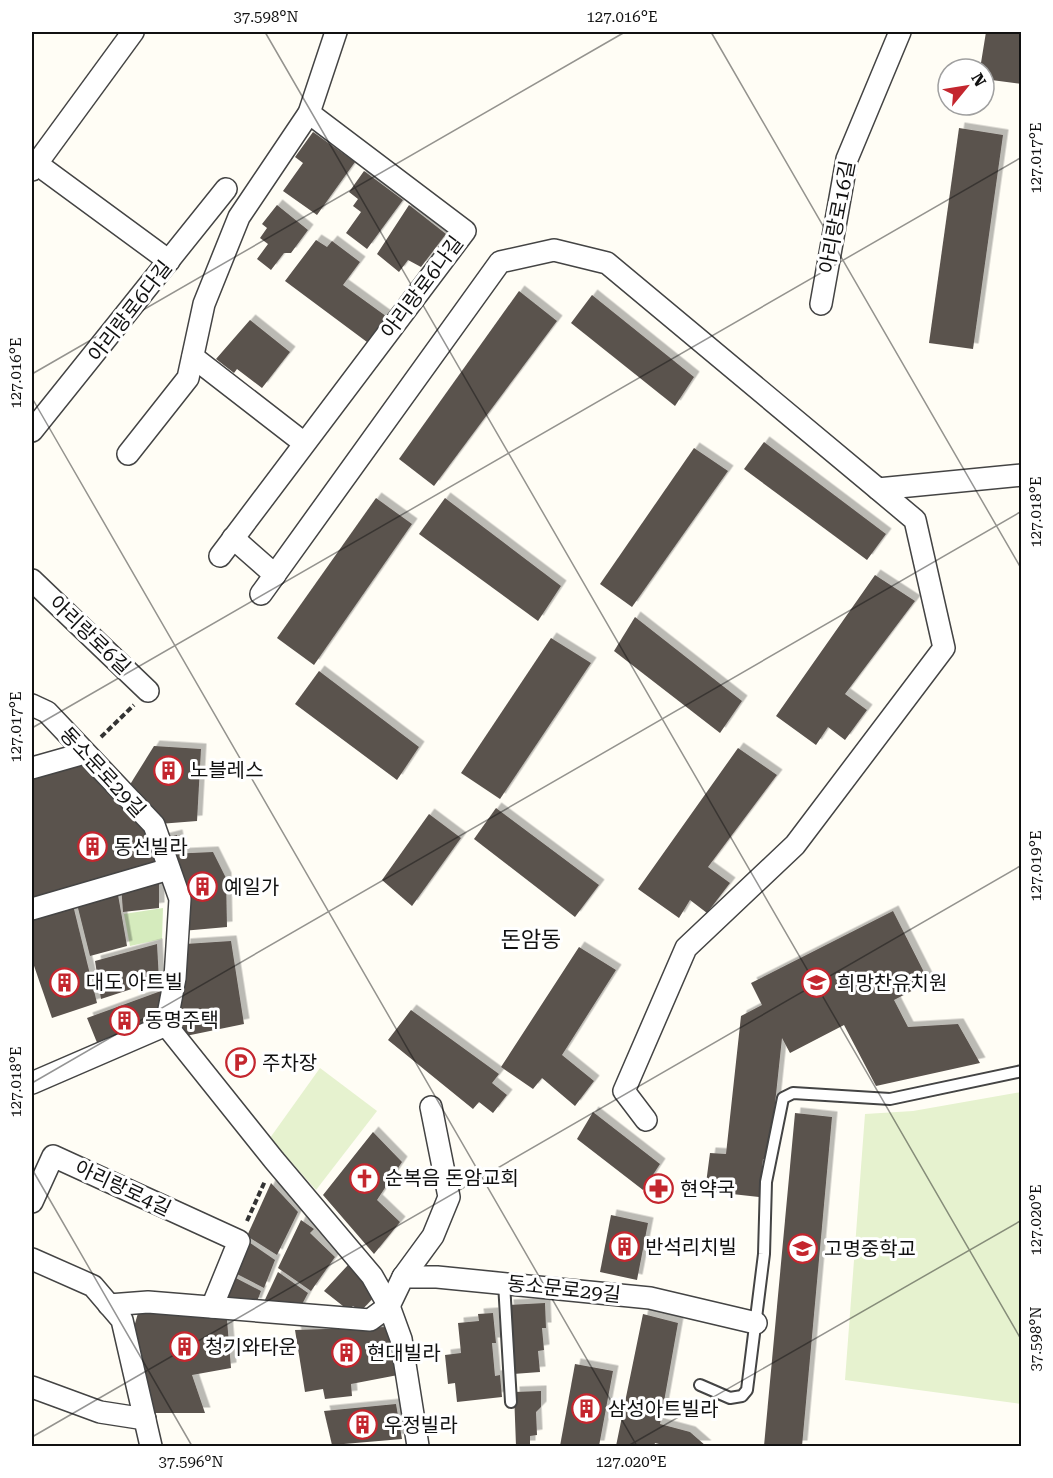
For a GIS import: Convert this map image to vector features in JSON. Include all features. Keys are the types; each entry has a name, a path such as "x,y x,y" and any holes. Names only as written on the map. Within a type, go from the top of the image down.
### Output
{"street":[{"path":"133,32 34,167 169,261"},
{"path":"128,454 188,378 204,304 239,217 309,112 336,32"},
{"name":"아리랑로16길","path":"821,304 847,159 900,32"},
{"name":"아리랑로6나길","path":"219,556 465,231 309,112"},
{"name":"아리랑로6다길","path":"32,431 226,189"},
{"path":"261,594 500,262 554,250 607,263 915,520 944,648 795,845 686,948 624,1091 646,1120"},
{"path":"193,357 304,443"},
{"path":"878,489 1022,475"},
{"path":"233,538 275,575"},
{"name":"아리랑로6길","path":"32,580 148,691"},
{"name":"동소문로29길","path":"32,705 47,712 154,825 180,899 176,978 166,1025"},
{"path":"32,768 85,753"},
{"path":"32,909 169,869"},
{"path":"32,1083 166,1025 274,1160 372,1276 389,1306 401,1339 418,1446"},
{"path":"109,1305 148,1302 370,1320 389,1306 403,1277 433,1236 449,1197 432,1107"},
{"name":"아리랑로4길","path":"32,1202 53,1156 239,1241"},
{"path":"212,1307 239,1241"},
{"path":"32,1260 93,1286 122,1320 151,1446"},
{"name":"동소문로29길","path":"403,1277 437,1277 650,1298 756,1323"},
{"path":"32,1387 100,1412 145,1419"}],"lane":[{"path":"700,1385 730,1398 744,1394 756,1323 764,1254 766,1182 783,1098 793,1093 890,1099 1022,1071"},
{"path":"504,1283 511,1402"}],"path":[{"path":"85,753 148,691"},
{"path":"239,1241 274,1160"}],"green space":[{"path":"163,908 162,939 130,946 124,914"},
{"path":"320,1068 377,1111 316,1190 270,1138"},
{"path":"1021,1092 1021,1404 845,1380 865,1114 913,1111"}],"building":[{"path":"986,32 1022,32 1022,84 996,81 996,57 982,57"},
{"path":"959,128 1003,135 973,349 929,343"},
{"path":"313,132 355,162 317,215 283,191 303,163 295,157"},
{"path":"364,171 403,200 367,249 346,233 361,212 353,206 358,199 349,192"},
{"path":"277,205 308,230 291,253 284,253 271,270 257,259 268,244 260,238 267,228 262,224"},
{"path":"409,205 446,234 421,267 408,260 399,272 377,254"},
{"path":"316,240 327,247 332,241 360,262 343,285 390,319 371,345 285,281"},
{"path":"519,291 557,321 434,486 399,459"},
{"path":"592,295 694,377 675,406 571,323"},
{"path":"250,320 290,352 262,388 237,369 234,373 216,359"},
{"path":"764,442 886,534 867,560 744,469"},
{"path":"694,448 728,471 632,607 600,584"},
{"path":"376,498 412,524 314,665 277,638"},
{"path":"445,498 561,586 538,621 419,534"},
{"path":"875,575 915,601 845,694 867,710 845,740 828,727 816,745 776,716"},
{"path":"635,617 742,701 720,733 614,651"},
{"path":"551,638 591,663 500,799 461,773"},
{"path":"319,671 419,747 397,780 295,704"},
{"name":"노블레스","path":"154,746 201,749 197,821 159,824 126,791"},
{"path":"738,748 777,775 708,867 730,883 707,913 690,900 679,918 638,889"},
{"name":"동선빌라","path":"85,758 149,827 162,867 32,903 32,773"},
{"path":"496,808 599,885 575,917 474,839"},
{"path":"429,814 461,838 412,906 382,880"},
{"path":"177,835 180,852 167,853 161,839"},
{"name":"예일가","path":"213,852 226,878 227,927 182,931 169,854"},
{"path":"148,881 159,883 159,908 123,912 121,885"},
{"path":"117,889 127,946 90,956 76,900"},
{"name":"대도 아트빌","path":"73,905 97,1003 52,1018 32,960 32,914"},
{"path":"893,911 929,982 894,1000 908,1027 958,1024 980,1063 876,1086 844,1025 790,1053 782,1038 769,1160 763,1159 759,1197 705,1191 710,1153 726,1154 741,1016 762,1005 751,983"},
{"path":"231,941 244,1024 176,1038 185,944"},
{"path":"157,944 159,980 101,999 95,961"},
{"path":"579,947 616,970 562,1055 594,1081 575,1106 542,1078 533,1089 501,1067"},
{"name":"동명주택","path":"161,991 159,1022 98,1045 87,1018"},
{"path":"411,1010 499,1074 492,1083 507,1095 493,1113 479,1102 473,1109 388,1040"},
{"path":"593,1112 660,1164 643,1190 577,1139"},
{"path":"795,1113 832,1117 802,1446 764,1446"},
{"name":"순복음 돈암교회","path":"373,1132 402,1162 377,1200 400,1222 374,1254 323,1195"},
{"path":"271,1183 298,1212 277,1255 247,1236"},
{"name":"반석리치빌","path":"611,1215 648,1223 637,1280 600,1272"},
{"path":"301,1220 314,1229 310,1233 335,1257 311,1291 278,1268"},
{"path":"246,1240 275,1260 264,1288 233,1272"},
{"path":"349,1264 374,1297 361,1311 353,1306 348,1310 324,1291"},
{"path":"278,1272 308,1293 299,1310 262,1306"},
{"path":"232,1276 261,1291 256,1304 239,1299 236,1303 219,1303"},
{"path":"545,1303 546,1328 542,1328 544,1350 538,1351 540,1372 513,1374 508,1305"},
{"name":"청기와타운","path":"166,1312 227,1320 231,1368 192,1375 205,1413 150,1413 134,1327 138,1313"},
{"path":"493,1313 496,1343 492,1343 495,1376 500,1375 502,1397 457,1402 455,1383 448,1384 445,1355 461,1353 458,1323 479,1321 478,1314"},
{"path":"643,1314 678,1323 660,1424 690,1432 706,1446 667,1446 655,1443 654,1446 616,1446"},
{"name":"현대빌라","path":"387,1327 398,1375 351,1384 352,1396 325,1399 323,1389 305,1392 295,1330"},
{"name":"삼성아트빌라","path":"575,1364 613,1371 599,1446 560,1446"},
{"path":"541,1391 541,1407 536,1412 537,1435 530,1436 530,1446 516,1446 514,1392"},
{"name":"우정빌라","path":"396,1404 402,1439 332,1445 324,1411"}],"place":[{"name":"노블레스","path":"169,770"},
{"name":"동선빌라","path":"93,847"},
{"name":"예일가","path":"203,887"},
{"name":"대도 아트빌","path":"65,982"},
{"name":"희망찬유치원","path":"816,983"},
{"name":"동명주택","path":"124,1020"},
{"name":"주차장","path":"241,1063"},
{"name":"순복음 돈암교회","path":"364,1178"},
{"name":"현약국","path":"659,1189"},
{"name":"반석리치빌","path":"624,1247"},
{"name":"고명중학교","path":"803,1249"},
{"name":"청기와타운","path":"184,1347"},
{"name":"현대빌라","path":"346,1353"},
{"name":"삼성아트빌라","path":"587,1409"},
{"name":"우정빌라","path":"363,1425"}],"district":[{"name":"돈암동","path":"531,939"}]}
